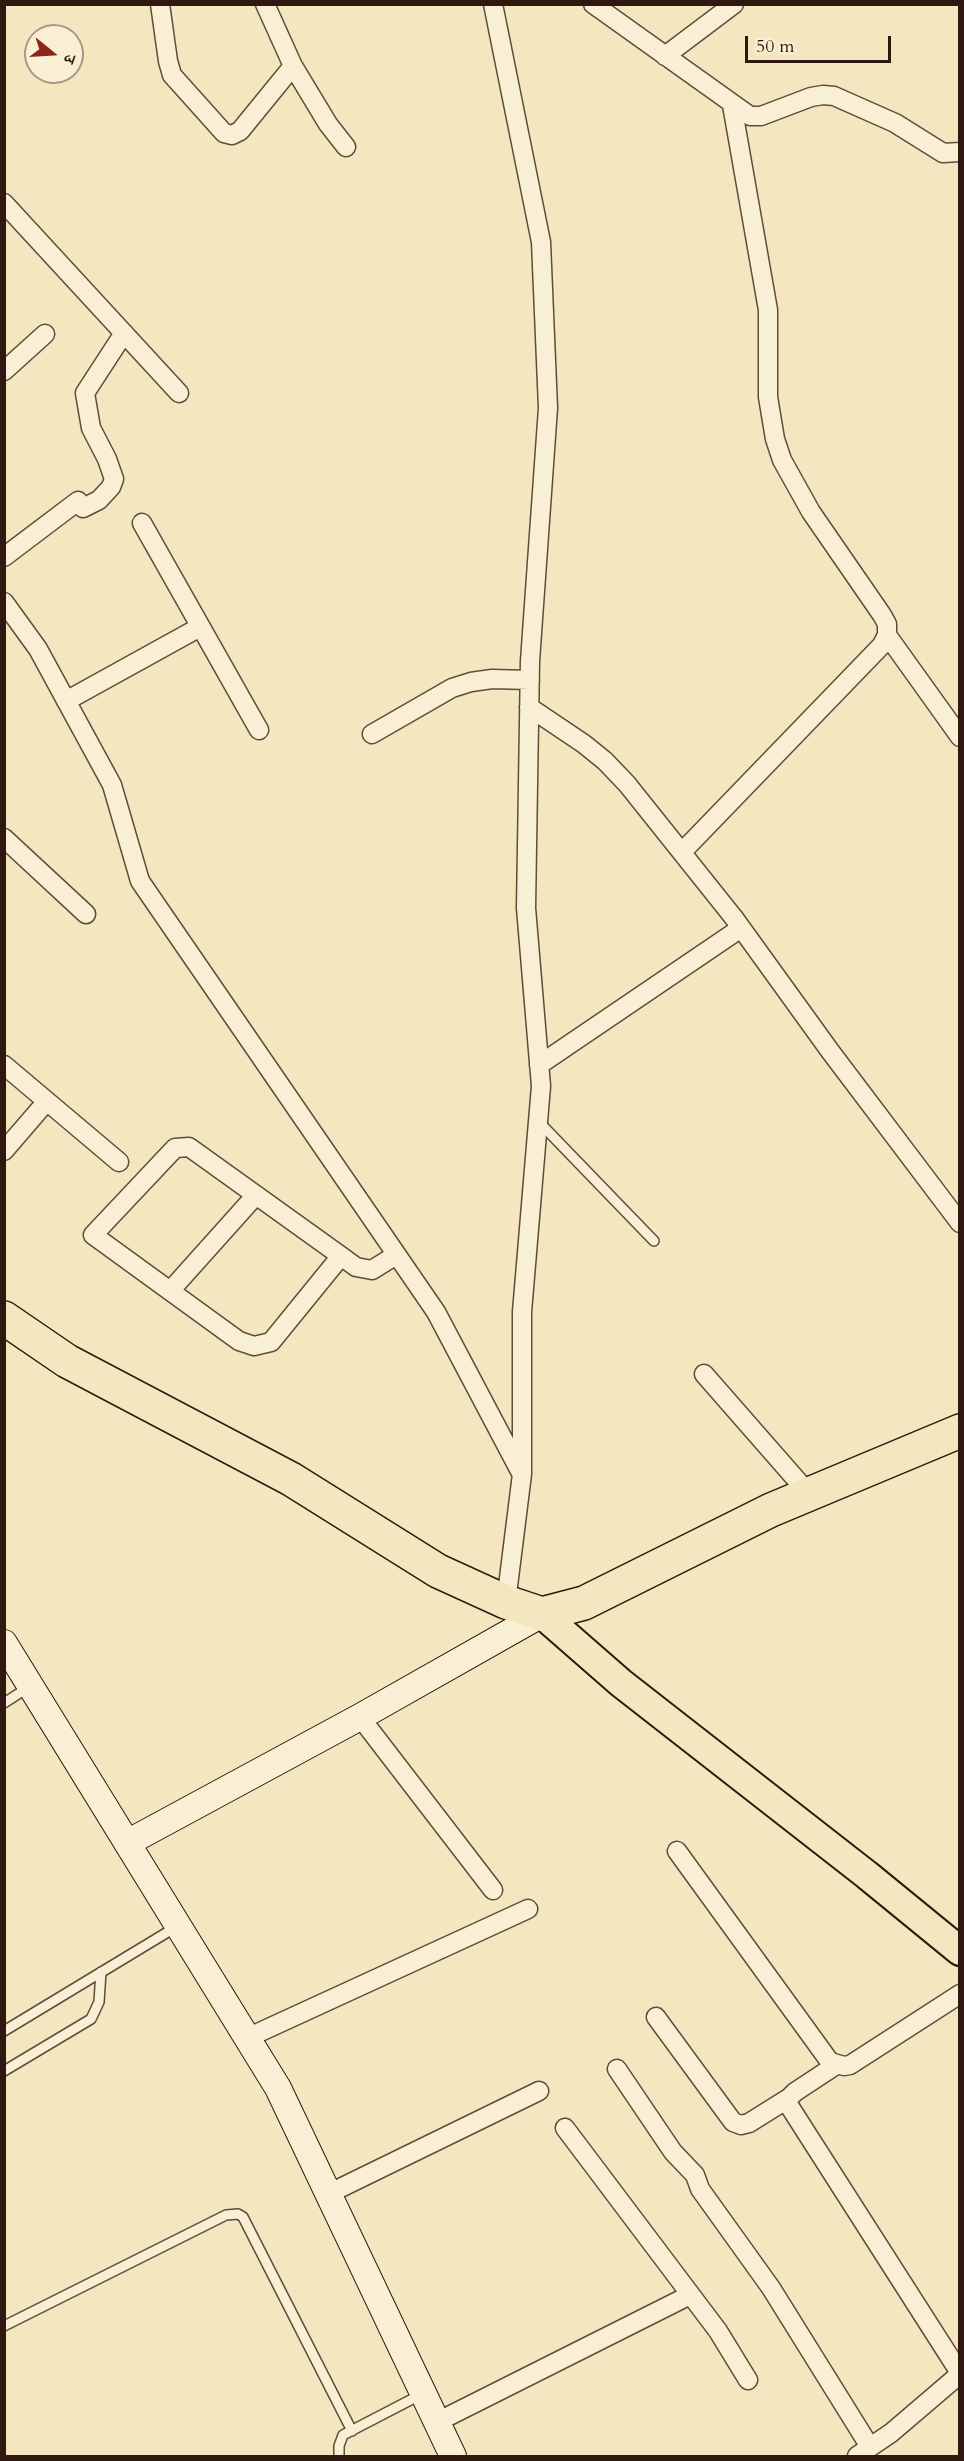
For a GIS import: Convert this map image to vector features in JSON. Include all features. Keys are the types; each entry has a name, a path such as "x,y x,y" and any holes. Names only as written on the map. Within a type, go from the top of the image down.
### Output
{"highway":[{"path":"4,1318 67,1361 291,1479 438,1571 506,1602 542,1614 584,1603 771,1510 960,1431"}],"main road":[{"path":"127,1843 360,1717 542,1614 621,1683 867,1875 960,1951"},
{"path":"4,1643 278,2088 453,2457"}],"street":[{"path":"160,4 172,75 225,133 232,135 240,131 293,66"},
{"path":"264,4 293,66 328,124 346,147"},
{"path":"493,4 542,242 548,408 530,680 526,908 541,1086 522,1312 522,1474 506,1602"},
{"path":"593,4 750,116 756,117 823,94 834,96 895,123 943,153 960,152"},
{"path":"665,56 734,4"},
{"path":"682,852 882,645 887,635 887,624 882,615 811,512 782,460 775,439 768,397 768,310 732,105"},
{"path":"4,203 179,393"},
{"path":"4,556 81,505 99,500 111,488 114,479 92,428 85,393 124,333"},
{"path":"4,371 45,334"},
{"path":"142,523 259,730"},
{"path":"4,602 39,649 112,785 140,881 436,1312 522,1474"},
{"path":"66,700 200,627"},
{"path":"887,635 960,737"},
{"path":"372,734 452,688 471,682 530,680"},
{"path":"529,707 584,744 605,761 627,784 741,928 830,1051 960,1223"},
{"path":"4,838 86,914"},
{"path":"539,1065 741,928"},
{"path":"4,1065 119,1162"},
{"path":"4,1150 46,1101"},
{"path":"341,1256 271,1342 254,1346 239,1341 93,1235 175,1148 189,1147 341,1256 356,1267 372,1270 396,1255"},
{"path":"170,1291 256,1195"},
{"path":"704,1374 809,1494"},
{"path":"360,1717 493,1890"},
{"path":"677,1851 826,2058 836,2065 850,2066 960,1994"},
{"path":"248,2038 528,1909"},
{"path":"657,2017 733,2122 741,2125 749,2123 789,2098 836,2065"},
{"path":"617,2069 673,2152 694,2175 700,2189 771,2288 863,2452 891,2433 960,2374 790,2109 789,2098"},
{"path":"328,2194 539,2091"},
{"path":"565,2128 718,2331 748,2380"},
{"path":"437,2422 690,2295"}],"lane":[{"path":"538,1121 654,1241"},
{"path":"4,1703 31,1686"},
{"path":"4,2031 178,1925"},
{"path":"4,2071 91,2019 99,2002 101,1972"},
{"path":"4,2326 226,2215 238,2214 243,2217 352,2431"},
{"path":"339,2457 339,2446 343,2435 423,2393"}]}
